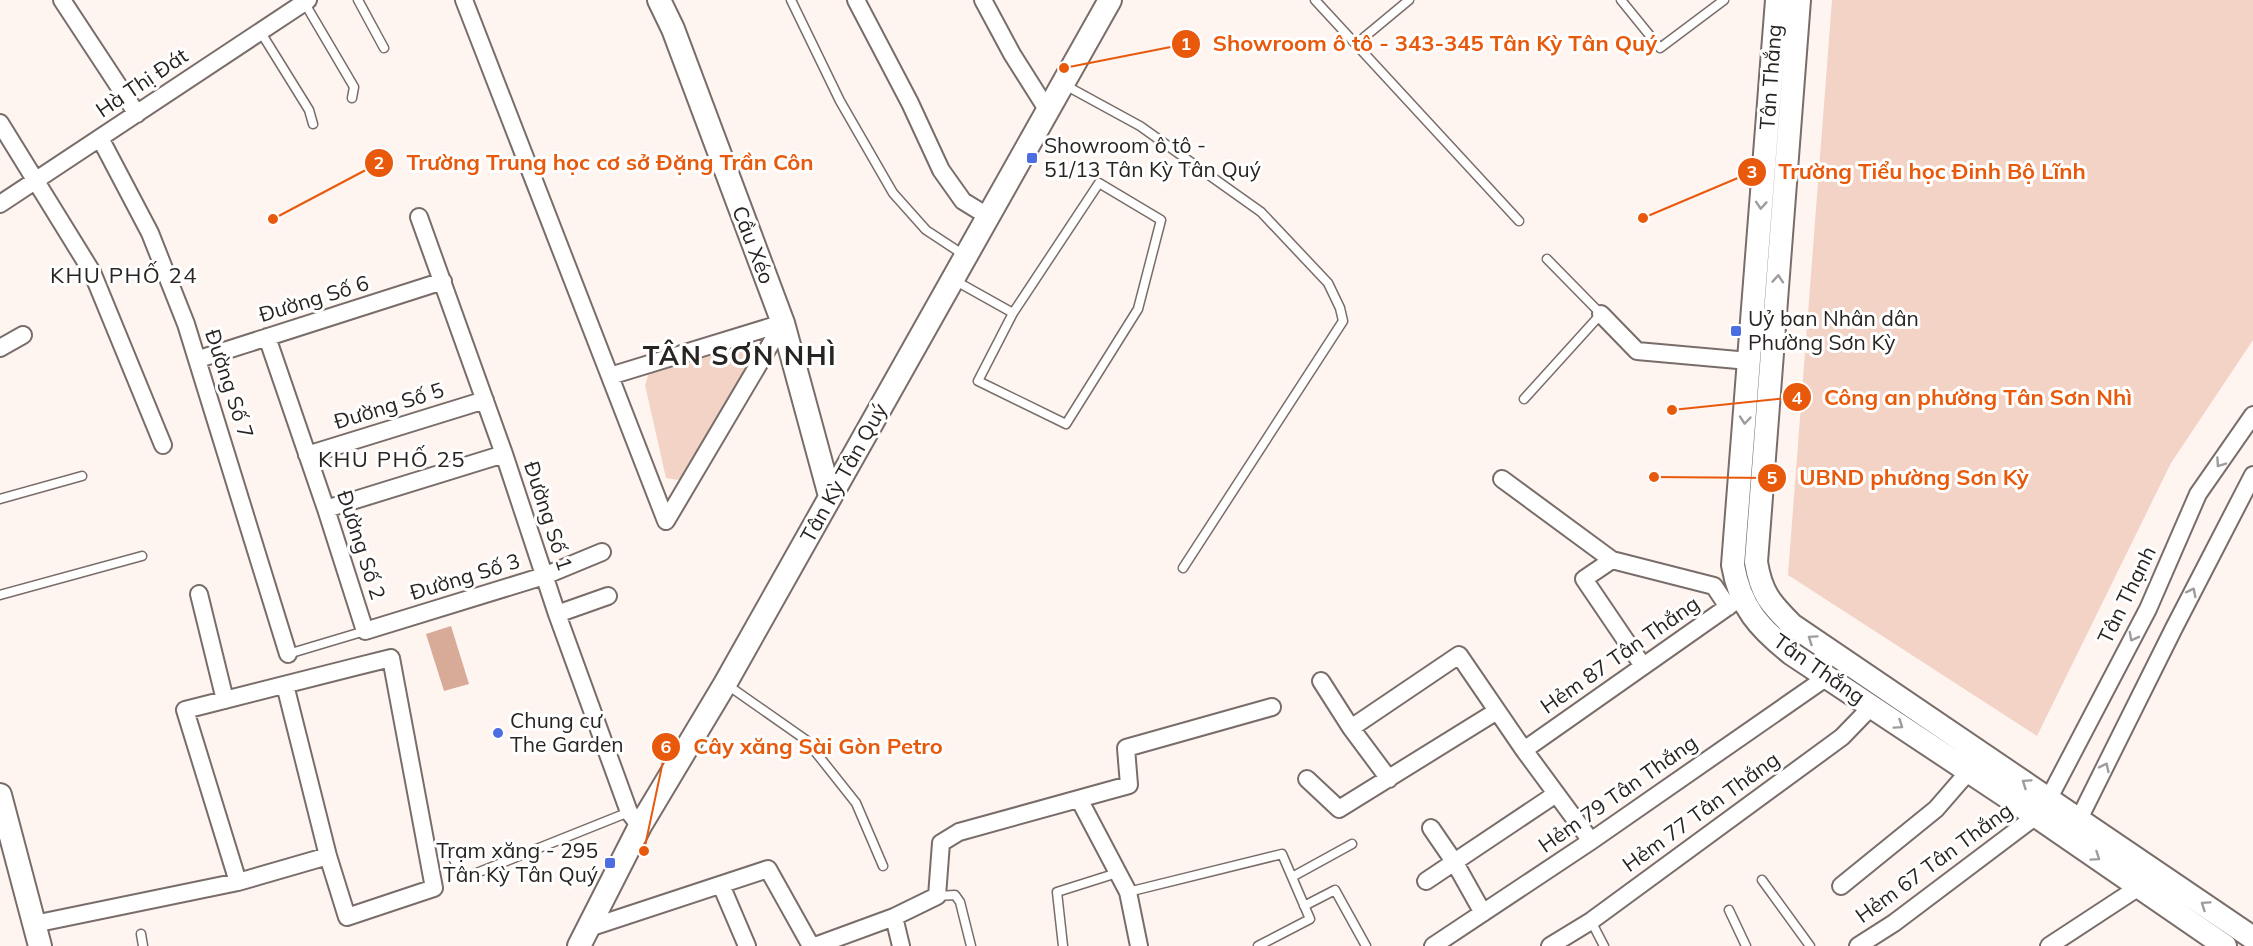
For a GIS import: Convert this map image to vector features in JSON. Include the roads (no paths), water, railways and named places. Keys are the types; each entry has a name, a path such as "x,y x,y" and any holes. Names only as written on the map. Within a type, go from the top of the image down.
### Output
{"street":[{"path":"62,0 137,114"},
{"path":"464,0 666,520 783,323"},
{"name":"Cầu Xéo","path":"658,0 673,29 783,323 830,496"},
{"path":"856,0 910,104 940,170 963,201 989,217"},
{"path":"983,0 1012,54 1048,111"},
{"name":"Tân Kỳ Tân Quý","path":"584,937 635,819 725,684 1110,0"},
{"name":"Tân Thắng","path":"1778,0 1733,565 1736,586 1743,596 1745,606 1776,641 1969,771 2042,807"},
{"name":"Tân Thắng","path":"1743,596 1756,562 1799,0"},
{"name":"Hà Thị Đát","path":"0,204 305,1"},
{"path":"0,123 92,272 163,445"},
{"name":"Đường Số 7","path":"100,138 150,232 199,359 288,654"},
{"name":"Đường Số 1","path":"419,217 504,454 557,614 635,819"},
{"name":"Đường Số 6","path":"199,359 443,281"},
{"path":"1601,314 1637,351 1749,361"},
{"path":"610,376 783,323"},
{"path":"0,348 23,335"},
{"name":"Đường Số 2","path":"267,337 365,631"},
{"name":"Đường Số 5","path":"307,455 485,400"},
{"name":"Tân Thạnh","path":"2042,807 2148,609 2198,494 2253,415"},
{"path":"326,509 504,454"},
{"path":"2074,829 2253,475"},
{"path":"1502,478 1612,560 1714,586 1743,596"},
{"name":"Đường Số 3","path":"365,631 544,576 602,552"},
{"path":"1612,560 1584,579 1643,666"},
{"path":"199,594 225,700"},
{"path":"557,614 608,596"},
{"name":"Tân Thắng","path":"1743,596 1774,608 1792,625 2074,829 2253,938"},
{"name":"Hẻm 87 Tân Thắng","path":"1524,750 1743,596"},
{"path":"1351,728 1459,655 1524,750 1591,841"},
{"path":"1827,677 1839,657"},
{"path":"238,882 184,710 391,658 434,888 347,917 328,856 285,685"},
{"name":"Hẻm 79 Tân Thắng","path":"1433,946 1591,841 1827,677"},
{"path":"1320,681 1389,779"},
{"name":"Hẻm 77 Tân Thắng","path":"1550,946 1591,921 1842,737 1872,706"},
{"path":"584,937 768,869 813,946 894,917 937,896 941,843 959,832 1129,784 1126,748 1272,707"},
{"path":"1306,779 1339,809 1497,711"},
{"path":"1841,886 1936,809 1969,771"},
{"path":"1426,881 1455,864 1556,794"},
{"path":"1079,799 1128,892 1139,946"},
{"name":"Hẻm 67 Tân Thắng","path":"1858,946 1894,923 2042,807"},
{"path":"2,812 40,946"},
{"path":"1431,828 1483,913"},
{"name":"Tân Thắng","path":"2074,829 2139,886 2225,946"},
{"path":"34,924 238,882 328,856"},
{"path":"721,885 747,946"},
{"path":"2049,946 2139,886"},
{"path":"894,917 901,946"}],"lane":[{"path":"358,0 384,48"},
{"path":"791,0 840,101 893,193 926,230 967,257"},
{"path":"1315,0 1519,221"},
{"path":"1356,44 1409,0"},
{"path":"1621,0 1660,48 1724,0"},
{"path":"305,1 354,87 352,98"},
{"path":"260,31 309,110 314,123"},
{"path":"1063,84 1140,126 1261,212 1328,283 1340,308 1342,321 1183,568"},
{"path":"1099,183 1161,220 1138,309 1066,424 978,381 1013,313 1099,183"},
{"path":"1524,399 1601,314 1547,259"},
{"path":"953,279 1013,313"},
{"path":"0,499 82,476"},
{"path":"0,595 142,556"},
{"path":"288,654 365,631"},
{"path":"725,684 806,740 856,803 883,866"},
{"path":"453,858 461,873 474,873 635,819"},
{"path":"1292,877 1352,844"},
{"path":"1128,892 1282,854 1310,919 1258,946"},
{"path":"1063,946 1057,892 1117,873"},
{"path":"1762,880 1810,946"},
{"path":"1304,906 1335,890 1366,946"},
{"path":"937,896 955,895 960,902 971,946"},
{"path":"1729,910 1746,946"},
{"path":"1591,921 1604,946"},
{"path":"141,934 143,946"}],"place":[{"name":"Showroom ô tô - 343-345 Tân Kỳ Tân Quý","path":"1064,68"},
{"name":"Showroom ô tô - 51/13 Tân Kỳ Tân Quý","path":"1032,158"},
{"name":"Trường Tiểu học Đinh Bộ Lĩnh","path":"1643,218"},
{"name":"Trường Trung học cơ sở Đặng Trần Côn","path":"273,219"},
{"name":"Uỷ ban Nhân dân Phường Sơn Kỳ","path":"1736,331"},
{"name":"Công an phường Tân Sơn Nhì","path":"1672,410"},
{"name":"UBND phường Sơn Kỳ","path":"1654,477"},
{"name":"Chung cư The Garden","path":"498,733"},
{"name":"Cây xăng Sài Gòn Petro","path":"644,851"},
{"name":"Trạm xăng - 295 Tân Kỳ Tân Quý","path":"610,863"}],"district":[{"name":"KHU PHỐ 24","path":"124,275"},
{"name":"TÂN SƠN NHÌ","path":"740,356"},
{"name":"KHU PHỐ 25","path":"392,459"}]}
